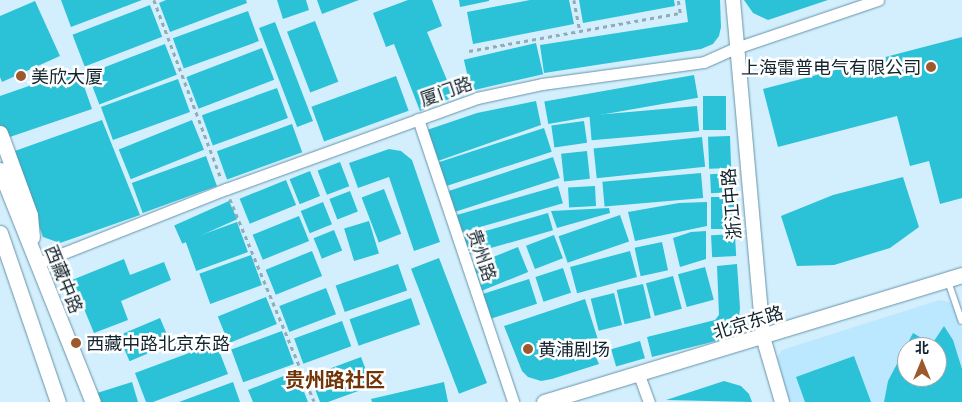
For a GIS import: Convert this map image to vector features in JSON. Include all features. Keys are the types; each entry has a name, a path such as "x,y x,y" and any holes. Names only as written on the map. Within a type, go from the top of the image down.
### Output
{"main road":[{"path":"0,133 30,215 35,257"},
{"name":"西藏中路","path":"0,170 93,402"},
{"path":"0,233 58,402"},
{"path":"0,253 25,307"},
{"name":"北京东路","path":"544,402 640,375 955,277"}],"street":[{"name":"浙江中路","path":"733,0 763,337 782,402"},
{"name":"厦门路","path":"35,257 477,98 509,90 704,62 736,48 878,0"},
{"name":"贵州路","path":"418,119 513,402"},
{"path":"640,375 649,402"}],"lane":[{"path":"955,277 962,321"}],"path":[{"path":"574,0 580,30"},
{"path":"469,51 680,13 678,0"}],"shaded area":[{"path":"939,300 949,302 954,307 962,329 962,402 788,402 775,361 782,350"}],"building":[{"path":"61,0 142,0 71,27"},
{"path":"166,0 246,0 247,3 170,32 159,3"},
{"path":"277,0 306,0 309,10 283,19"},
{"path":"317,0 359,0 322,14"},
{"path":"408,0 432,0 442,26 427,32 454,97 420,111 394,44 386,47 373,13"},
{"path":"459,0 489,0 489,1 460,7"},
{"path":"530,0 569,0 574,24 473,44 467,12"},
{"path":"579,0 674,0 675,6 583,23"},
{"path":"685,0 720,0 721,27 719,36 713,44 701,49 544,73 540,45 688,22"},
{"path":"744,0 828,0 768,20 753,13"},
{"path":"35,1 60,56 2,82 0,77 0,16"},
{"path":"150,5 162,37 85,66 73,35"},
{"path":"248,11 259,41 184,68 173,38"},
{"path":"315,21 338,82 310,92 287,32"},
{"path":"275,22 313,121 297,127 259,28"},
{"path":"962,37 962,198 940,204 929,161 910,166 897,116 778,147 763,89"},
{"path":"536,43 543,74 471,91 464,60"},
{"path":"165,44 177,75 99,105 88,74"},
{"path":"262,48 274,80 199,109 186,77"},
{"path":"78,69 92,109 4,139 0,127 0,96"},
{"path":"694,75 698,98 548,124 544,101"},
{"path":"396,76 409,111 324,142 311,107"},
{"path":"178,79 190,112 113,140 101,107"},
{"path":"277,88 288,118 213,145 202,115"},
{"path":"703,96 726,96 726,130 703,130"},
{"path":"536,101 541,125 435,162 424,131 477,113"},
{"path":"697,106 699,131 592,140 589,115"},
{"path":"102,120 140,215 60,243 43,237 12,152"},
{"path":"192,120 204,150 131,179 119,150"},
{"path":"584,121 587,143 554,147 551,126"},
{"path":"292,124 302,152 227,180 217,151"},
{"path":"544,128 552,152 443,187 436,163"},
{"path":"730,136 731,168 709,169 708,137"},
{"path":"702,137 705,167 597,178 594,148"},
{"path":"389,149 401,151 412,160 440,242 414,251 389,177 358,188 349,163"},
{"path":"587,151 590,179 564,182 561,154"},
{"path":"206,156 217,186 143,213 132,183"},
{"path":"553,157 560,178 452,213 446,192"},
{"path":"340,162 349,186 327,195 318,171"},
{"path":"310,171 320,196 300,204 290,179"},
{"path":"701,173 703,198 605,207 602,182"},
{"path":"732,173 733,192 711,193 710,174"},
{"path":"903,177 919,227 890,248 834,265 797,266 781,216 833,195"},
{"path":"286,180 296,205 250,224 240,199"},
{"path":"558,186 563,203 458,233 453,216"},
{"path":"595,186 596,206 569,207 568,187"},
{"path":"384,189 401,234 379,242 362,198"},
{"path":"350,191 358,212 337,219 329,199"},
{"path":"711,197 734,197 734,229 711,229"},
{"path":"229,201 237,219 182,244 174,225"},
{"path":"323,202 332,224 310,233 301,211"},
{"path":"707,202 707,226 635,241 628,212 679,203"},
{"path":"609,208 610,213 557,228 551,211"},
{"path":"548,213 553,230 466,255 461,238"},
{"path":"620,215 629,241 568,263 559,236"},
{"path":"299,216 309,241 263,260 253,235"},
{"path":"369,221 379,254 354,261 344,229"},
{"path":"237,222 248,252 196,271 185,241"},
{"path":"334,230 342,250 322,259 314,238"},
{"path":"706,231 706,259 680,267 673,238 691,232"},
{"path":"735,234 736,256 712,257 711,235"},
{"path":"554,235 563,258 535,269 526,246"},
{"path":"662,242 668,270 641,276 635,248"},
{"path":"518,247 528,272 482,291 472,266"},
{"path":"312,251 322,276 276,295 266,270"},
{"path":"630,251 637,277 577,293 570,267"},
{"path":"251,255 262,285 210,304 199,274"},
{"path":"439,258 487,383 459,394 411,269"},
{"path":"124,259 130,275 164,262 171,280 121,301 128,320 94,333 72,280"},
{"path":"398,264 407,290 345,312 336,285"},
{"path":"737,264 740,308 738,326 720,340 652,357 647,337 715,320 719,315 717,266"},
{"path":"705,267 714,300 687,307 678,274"},
{"path":"563,268 571,293 543,302 535,277"},
{"path":"673,276 682,309 655,316 646,283"},
{"path":"529,279 537,304 489,319 480,295"},
{"path":"643,284 651,318 625,324 617,290"},
{"path":"326,288 336,314 289,332 279,306"},
{"path":"614,293 622,325 599,331 591,299"},
{"path":"266,297 277,324 229,343 218,316"},
{"path":"411,298 420,324 359,346 350,319"},
{"path":"585,299 602,352 595,355 599,364 552,379 541,381 528,377 522,371 504,326"},
{"path":"160,318 171,344 130,361 119,336"},
{"path":"342,321 351,346 303,364 294,338"},
{"path":"944,326 953,340 962,369 962,402 884,402 888,381 897,364 897,387 947,387 947,337 937,337"},
{"path":"282,331 294,364 243,382 231,349"},
{"path":"913,333 920,337 911,337"},
{"path":"640,341 645,358 616,367 611,349"},
{"path":"216,343 228,374 153,402 146,402 135,373"},
{"path":"854,356 871,402 805,402 796,377"},
{"path":"361,357 372,386 328,402 320,402 310,376"},
{"path":"296,371 308,402 253,402 248,390"},
{"path":"724,381 741,386 749,394 752,402 666,400"},
{"path":"132,382 138,402 101,402 97,393"},
{"path":"233,382 240,402 179,402"},
{"path":"444,382 448,402 372,402 371,399"}],"place":[{"name":"上海雷普电气有限公司","path":"931,67"},
{"name":"美欣大厦","path":"21,76"},
{"name":"西藏中路北京东路","path":"76,343"},
{"name":"黄浦剧场","path":"528,349"}],"district":[{"name":"贵州路社区","path":"335,379"}]}
